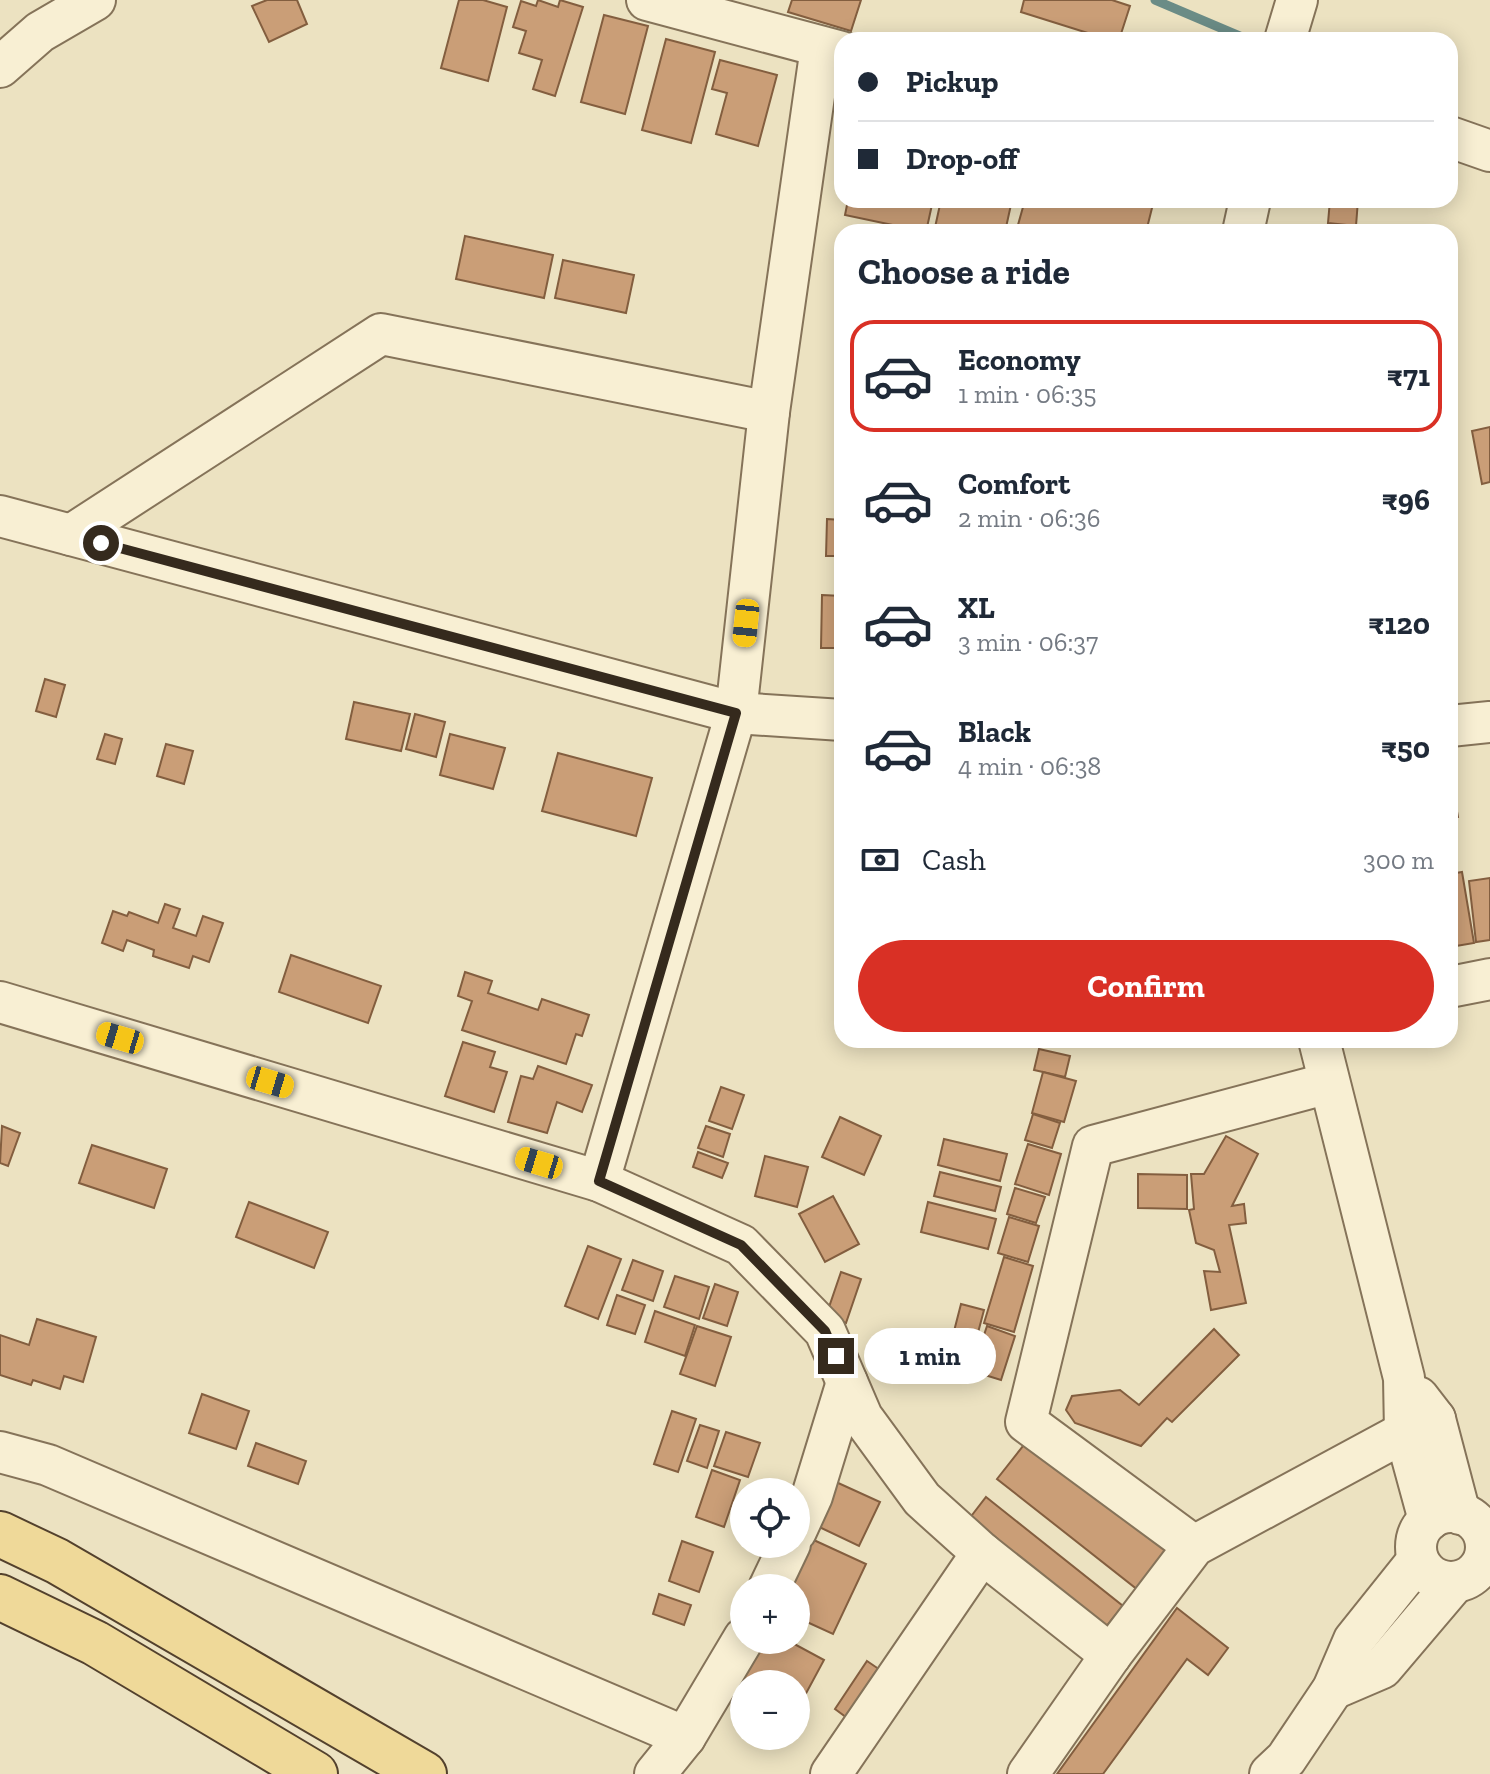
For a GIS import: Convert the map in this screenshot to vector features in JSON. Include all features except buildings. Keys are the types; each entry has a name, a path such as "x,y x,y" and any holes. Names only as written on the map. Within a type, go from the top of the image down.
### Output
{"main road":[{"path":"0,1534 57,1561 424,1774"},
{"path":"0,1597 95,1643 315,1774"}],"street":[{"path":"0,67 40,32 95,0"},
{"path":"599,1181 736,713 769,412 831,50 647,0"},
{"path":"1458,140 1490,151"},
{"path":"71,535 381,334 769,412"},
{"path":"0,516 736,713 834,719"},
{"path":"1458,725 1490,722"},
{"path":"1458,985 1490,979"},
{"path":"0,1002 599,1181 741,1245 825,1331 862,1417 922,1499 982,1553 1111,1655"},
{"path":"1321,1048 1404,1378 1420,1425 1462,1517 1479,1527 1486,1549 1476,1568 1382,1668 1333,1689"},
{"path":"1194,1546 1026,1422 1093,1146 1329,1083"},
{"path":"810,1500 847,1382"},
{"path":"1028,1774 1111,1655 1194,1546 1420,1425"},
{"path":"0,1452 48,1465 685,1737"},
{"path":"1462,1517 1421,1528 1417,1538 1418,1560 1433,1578 1444,1582 1476,1568"},
{"path":"831,1774 982,1553"},
{"path":"1288,1769 1333,1689 1354,1640 1418,1560"},
{"path":"655,1774 685,1737 734,1654"}],"waterway":[{"path":"1155,0 1230,32"}],"route":[{"path":"101,543 736,713 599,1181 741,1245 825,1331 836,1356"}]}
